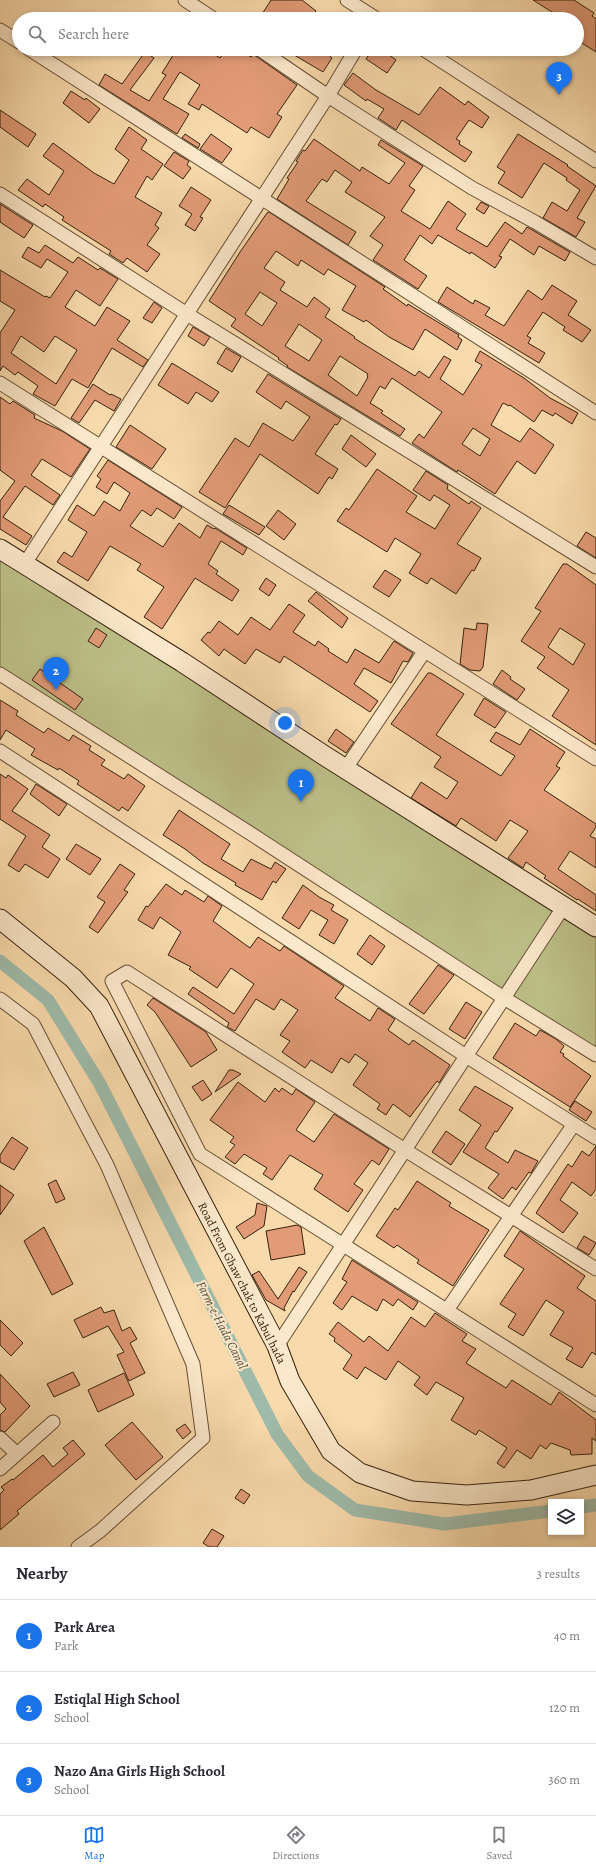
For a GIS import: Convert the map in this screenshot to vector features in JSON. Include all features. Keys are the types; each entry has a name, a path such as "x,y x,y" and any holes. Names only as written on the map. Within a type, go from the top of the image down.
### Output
{"street":[{"path":"185,0 203,12"},
{"path":"347,0 365,12"},
{"path":"0,30 12,38"},
{"path":"40,56 596,413"},
{"path":"270,56 328,96 472,188 535,222 596,258"},
{"path":"24,565 262,199 352,56"},
{"path":"434,56 596,161"},
{"path":"0,194 187,314 596,567"},
{"path":"0,383 424,652 596,759"},
{"path":"0,550 182,662 596,927"},
{"path":"346,768 424,652"},
{"path":"0,674 504,998 596,1055"},
{"path":"0,751 466,1056 596,1138"},
{"path":"277,1346 564,906"},
{"name":"Road From Ghaw chak to Kabul hada","path":"0,919 73,978 99,1006 277,1346 290,1381 331,1451 360,1473 412,1491 467,1495 531,1490 596,1475"},
{"path":"596,1269 405,1150 127,972 112,981 200,1154 596,1405"},
{"path":"0,999 33,1024 107,1165 193,1364 203,1438 100,1531 78,1547"},
{"path":"447,1310 574,1124"},
{"path":"0,1469 53,1422"},
{"path":"0,1438 17,1454"}],"green space":[{"path":"0,549 596,927 596,1055 0,674"}],"building":[{"path":"271,0 302,0 316,11 315,12 263,12"},
{"path":"533,0 574,0 594,13 592,16 596,19 596,52 584,44 584,12 552,12"},
{"path":"142,56 151,56 154,58 130,90 149,101 166,75 162,73 173,56 217,56 220,58 221,56 256,56 297,85 277,114 282,117 269,138 251,127 247,133 202,104 199,110 188,104 200,85 180,72 163,99 189,114 177,134 99,85 105,74 122,84"},
{"path":"296,56 330,56 332,58 323,72"},
{"path":"368,56 391,56 396,60 387,73 366,59"},
{"path":"353,73 376,90 419,115 440,87 465,105 468,101 489,117 482,128 469,120 456,139 460,141 459,144 472,152 465,162 402,120 396,130 378,118 384,109 367,99 366,101 344,85"},
{"path":"71,91 85,100 86,98 100,109 89,123 63,103"},
{"path":"0,110 36,134 28,147 0,127"},
{"path":"129,127 147,140 141,149 163,164 152,180 147,176 135,197 162,213 155,225 159,228 147,245 160,254 147,272 127,258 123,263 109,254 111,251 62,220 64,217 45,204 43,207 18,190 27,179 49,195 64,171 43,156 53,143 94,173 114,184 129,160 115,149"},
{"path":"185,134 200,144 198,148 182,138"},
{"path":"211,134 232,149 222,163 200,149"},
{"path":"518,134 568,165 567,166 596,186 577,218 585,222 576,237 543,218 552,202 567,211 580,190 566,180 567,178 544,163 522,198 498,183 505,172 497,167"},
{"path":"314,139 360,171 362,167 389,184 405,163 378,145 381,140 423,166 409,186 415,190 401,211 430,229 448,201 466,214 456,229 487,247 505,222 522,234 527,227 570,252 565,261 539,246 534,255 510,239 499,256 502,257 495,268 471,252 470,254 438,235 432,244 420,235 404,260 427,276 418,289 373,260 383,245 370,236 385,217 345,192 352,182 335,170 327,182 322,179 306,201 356,232 348,245 277,199 289,179 287,178 298,162 296,161 303,150 305,151"},
{"path":"174,152 189,161 187,165 191,168 183,179 164,166"},
{"path":"191,187 211,200 200,217 203,218 195,231 185,225 192,214 179,206"},
{"path":"481,202 489,206 484,214 476,209"},
{"path":"0,204 33,225 24,238 0,222"},
{"path":"269,212 385,287 383,289 407,306 408,304 459,335 458,337 462,340 457,350 425,329 413,350 389,337 366,320 364,322 342,310 356,286 328,269 324,275 301,260 298,266 276,251 264,268 285,282 280,290 307,307 314,297 330,309 325,317 355,337 354,338 415,376 419,371 429,378 444,356 451,360 440,379 463,395 482,365 475,361 480,351 524,378 550,398 578,413 572,424 555,413 553,416 542,410 534,422 510,405 509,406 503,403 491,425 520,442 530,428 554,445 535,474 517,461 495,494 412,443 419,434 424,438 442,412 392,378 385,389 380,386 370,403 383,411 381,413 405,429 400,436 287,367 288,366 278,359 279,358 231,326 236,319 209,301","holes":["260,292 277,303 262,326 245,314","299,324 322,340 309,361 285,346","340,356 368,374 368,377 357,396 328,375","473,428 490,439 480,456 462,444"]},
{"path":"45,245 73,263 78,257 98,270 100,268 118,279 100,306 76,290 65,307 95,326 107,307 130,321 117,340 148,360 143,367 112,348 88,388 72,379 55,406 33,394 38,386 18,372 15,375 3,366 0,371 0,333 15,310 0,301 0,270 45,297 50,298 68,272 47,259 41,268 22,257 28,247 39,253","holes":["21,336 44,352 55,336 77,350 56,384 11,353"]},
{"path":"552,285 577,301 568,315 591,330 582,342 563,330 565,327 543,312 527,336 531,338 528,343 545,353 539,363 438,302 447,287 473,304 475,300 490,308 485,315 504,326 528,290 542,300"},
{"path":"154,302 162,308 152,323 143,318"},
{"path":"193,327 210,337 204,346 188,336"},
{"path":"226,348 241,357 232,372 217,363"},
{"path":"172,363 219,392 212,402 196,392 188,404 158,385"},
{"path":"268,374 341,419 337,425 335,424 315,454 338,469 332,479 329,477 318,494 260,454 225,508 199,492 235,438 249,447 263,423 293,441 310,417 286,401 281,409 256,392"},
{"path":"93,384 110,395 111,394 121,399 114,411 95,400 79,423 71,418"},
{"path":"0,397 10,404 13,401 35,415 34,418 62,431 90,449 71,477 42,459 31,475 60,495 53,505 25,486 3,517 32,536 26,545 0,529 0,501 15,481 0,470"},
{"path":"130,425 166,449 152,469 116,447"},
{"path":"351,435 376,454 366,467 342,449"},
{"path":"108,460 182,507 174,519 157,508 151,516 142,510 130,526 163,547 179,523 200,538 207,525 214,529 215,528 247,548 243,555 221,541 208,564 218,571 216,574 239,590 232,601 195,578 162,629 144,617 164,587 137,570 141,564 110,546 88,581 57,562 64,552 72,557 87,532 68,520 77,505 94,516 104,501 120,511 130,493 114,482 107,494 96,487 101,479 97,476"},
{"path":"377,469 417,496 406,512 435,529 450,505 434,495 430,501 413,490 426,471 448,485 447,489 469,504 471,501 481,508 457,544 481,558 474,571 472,570 456,594 431,578 427,584 409,573 421,554 395,538 387,552 337,521 346,508 349,510"},
{"path":"229,505 265,527 259,535 223,514"},
{"path":"278,510 296,524 284,540 266,526"},
{"path":"586,532 596,538 596,558 577,546"},
{"path":"563,564 567,564 596,585 596,745 552,716 569,690 537,668 545,657 521,641 541,611 535,608","holes":["560,628 585,644 573,665 548,647"]},
{"path":"385,570 401,580 389,597 373,587"},
{"path":"266,578 276,585 269,596 259,589"},
{"path":"316,592 348,618 342,628 308,601"},
{"path":"289,604 305,615 293,632 315,646 318,641 329,649 328,651 347,663 355,649 379,663 394,641 413,653 408,662 403,661 391,683 364,668 354,684 378,701 370,712 284,656 280,663 256,649 245,664 224,649 219,656 201,640 208,632 210,633 219,621 238,635 251,617 270,630"},
{"path":"477,623 488,624 483,667 480,671 470,670 460,664 464,628 476,630"},
{"path":"96,628 107,635 99,648 88,641"},
{"path":"40,669 83,699 75,710 32,680"},
{"path":"502,670 511,677 510,679 525,689 517,700 493,684"},
{"path":"428,673 431,673 464,694 436,735 501,776 515,756 490,741 496,732 520,745 530,729 565,752 556,766 560,768 544,790 596,824 596,827 590,836 596,839 596,868 570,851 558,869 596,895 596,911 544,878 546,876 526,862 523,868 508,858 528,831 510,820 496,841 461,818 456,826 411,798 421,782 447,799 458,782 434,767 441,757 391,724"},
{"path":"484,698 506,712 495,728 474,715"},
{"path":"0,700 18,711 16,715 44,733 48,728 69,741 73,735 91,746 89,750 105,760 101,765 124,779 128,774 145,786 128,811 122,807 119,811 77,784 79,781 59,768 58,770 31,755 35,749 6,730 0,740"},
{"path":"336,729 354,742 346,753 328,741"},
{"path":"0,774 6,778 8,775 28,789 12,811 50,835 42,847 60,859 48,878 25,864 19,872 8,865 26,836 0,819"},
{"path":"36,784 67,804 59,816 30,794"},
{"path":"179,810 230,844 221,859 243,872 251,859 271,869 275,862 286,869 276,883 273,881 262,900 235,885 236,883 203,863 163,835"},
{"path":"76,844 101,859 90,875 66,859"},
{"path":"120,864 135,874 124,890 128,892 98,933 89,927 105,902 97,897"},
{"path":"166,884 182,895 185,890 204,902 208,896 222,906 213,921 250,948 258,937 280,951 284,946 344,986 335,998 370,1021 378,1008 395,1019 388,1030 409,1045 413,1040 450,1065 439,1083 437,1081 410,1117 393,1104 386,1115 377,1109 380,1104 353,1085 368,1063 355,1054 349,1063 341,1058 332,1073 311,1060 305,1068 282,1052 290,1041 280,1035 298,1010 281,999 274,1010 256,999 235,1031 227,1027 229,1023 188,994 193,987 234,1014 254,984 231,968 217,988 189,969 191,967 168,955 181,932 160,917 153,929 138,920 146,906 148,907"},
{"path":"303,885 319,897 334,905 331,910 348,920 334,944 319,935 328,920 311,910 299,929 282,918"},
{"path":"370,935 385,946 372,965 357,954"},
{"path":"438,965 454,975 424,1014 409,1004"},
{"path":"153,998 206,1032 217,1050 191,1067 155,1012 147,1005"},
{"path":"466,1002 482,1012 465,1039 449,1029"},
{"path":"515,1023 536,1036 540,1030 556,1039 564,1046 560,1052 564,1054 563,1056 591,1076 570,1107 493,1058"},
{"path":"229,1070 233,1070 241,1074 215,1092"},
{"path":"203,1080 212,1094 202,1101 192,1087"},
{"path":"238,1082 265,1102 275,1088 279,1092 282,1088 292,1095 296,1089 315,1102 296,1130 314,1142 334,1114 389,1149 379,1165 372,1160 354,1184 363,1190 348,1212 314,1189 323,1175 290,1155 272,1180 263,1174 267,1168 244,1154 235,1164 225,1157 235,1145 230,1142 234,1137 210,1120"},
{"path":"475,1086 513,1108 497,1132 495,1131 485,1148 508,1163 515,1150 538,1161 531,1173 529,1172 516,1190 512,1187 503,1199 488,1188 499,1174 463,1152 481,1125 459,1110"},
{"path":"575,1101 592,1112 586,1121 569,1110"},
{"path":"446,1131 465,1144 451,1165 432,1152"},
{"path":"12,1137 28,1148 14,1170 0,1162 0,1155"},
{"path":"596,1146 596,1189 591,1196 572,1182 560,1200 578,1213 563,1233 536,1213 568,1164 572,1167 582,1151 589,1156"},
{"path":"56,1180 65,1199 56,1203 48,1184"},
{"path":"417,1181 451,1203 449,1206 489,1230 453,1286 417,1263 419,1260 397,1245 394,1248 376,1236 395,1208 398,1210"},
{"path":"0,1185 14,1195 0,1215"},
{"path":"257,1203 267,1206 264,1226 244,1239 236,1227 255,1215"},
{"path":"297,1225 301,1227 305,1254 271,1260 266,1231"},
{"path":"44,1227 73,1284 52,1295 24,1241"},
{"path":"520,1231 585,1276 577,1288 596,1301 596,1355 592,1352 582,1368 566,1359 573,1348 550,1335 564,1312 546,1300 523,1336 508,1327 516,1314 500,1304 524,1269 504,1256"},
{"path":"584,1236 596,1243 589,1255 577,1248"},
{"path":"352,1260 418,1302 413,1310 398,1299 393,1306 383,1299 377,1311 352,1296 342,1310 333,1303 347,1282 342,1279"},
{"path":"299,1267 307,1272 294,1292 293,1291 284,1308 285,1311 266,1300 252,1275 259,1271 278,1299"},
{"path":"101,1307 104,1313 114,1310 122,1331 130,1327 137,1339 130,1343 145,1373 129,1381 117,1355 124,1352 108,1326 83,1338 74,1320"},
{"path":"435,1313 467,1334 462,1341 476,1349 466,1363 506,1388 512,1380 551,1405 559,1392 596,1420 596,1441 592,1438 592,1454 571,1455 570,1450 551,1443 546,1449 540,1445 531,1459 517,1450 504,1468 497,1463 507,1448 479,1430 476,1435 451,1420 464,1398 436,1382 427,1395 414,1385 420,1377 398,1361 386,1380 365,1367 357,1379 343,1369 352,1355 334,1341 335,1338 329,1334 338,1322 364,1342 369,1336 388,1351 411,1317 425,1327"},
{"path":"0,1320 23,1343 11,1356 0,1345"},
{"path":"73,1372 80,1385 54,1397 47,1384"},
{"path":"124,1373 134,1395 98,1412 88,1390"},
{"path":"0,1374 30,1406 5,1432 0,1430 0,1415 6,1409 0,1402"},
{"path":"132,1422 163,1457 136,1480 105,1445"},
{"path":"185,1424 191,1432 183,1439 176,1430"},
{"path":"73,1440 85,1454 17,1511 19,1514 0,1530 0,1494 4,1490 1,1487 12,1479 13,1480 43,1455 53,1467 68,1454 63,1448"},
{"path":"241,1489 250,1495 244,1504 235,1498"},
{"path":"212,1529 224,1536 217,1547 209,1547 203,1543"}],"waterway":[{"name":"Farm-e-Hada Canal","path":"0,961 48,1000 100,1084 277,1434 308,1476 355,1510 445,1524 548,1511"},
{"name":"Farm-e-Hada Canal","path":"584,1507 596,1505"}],"place":[{"name":"Nazo Ana Girls High School","path":"559,95"},
{"name":"Estiqlal High School","path":"56,690"},
{"name":"Park Area","path":"301,802"}]}
